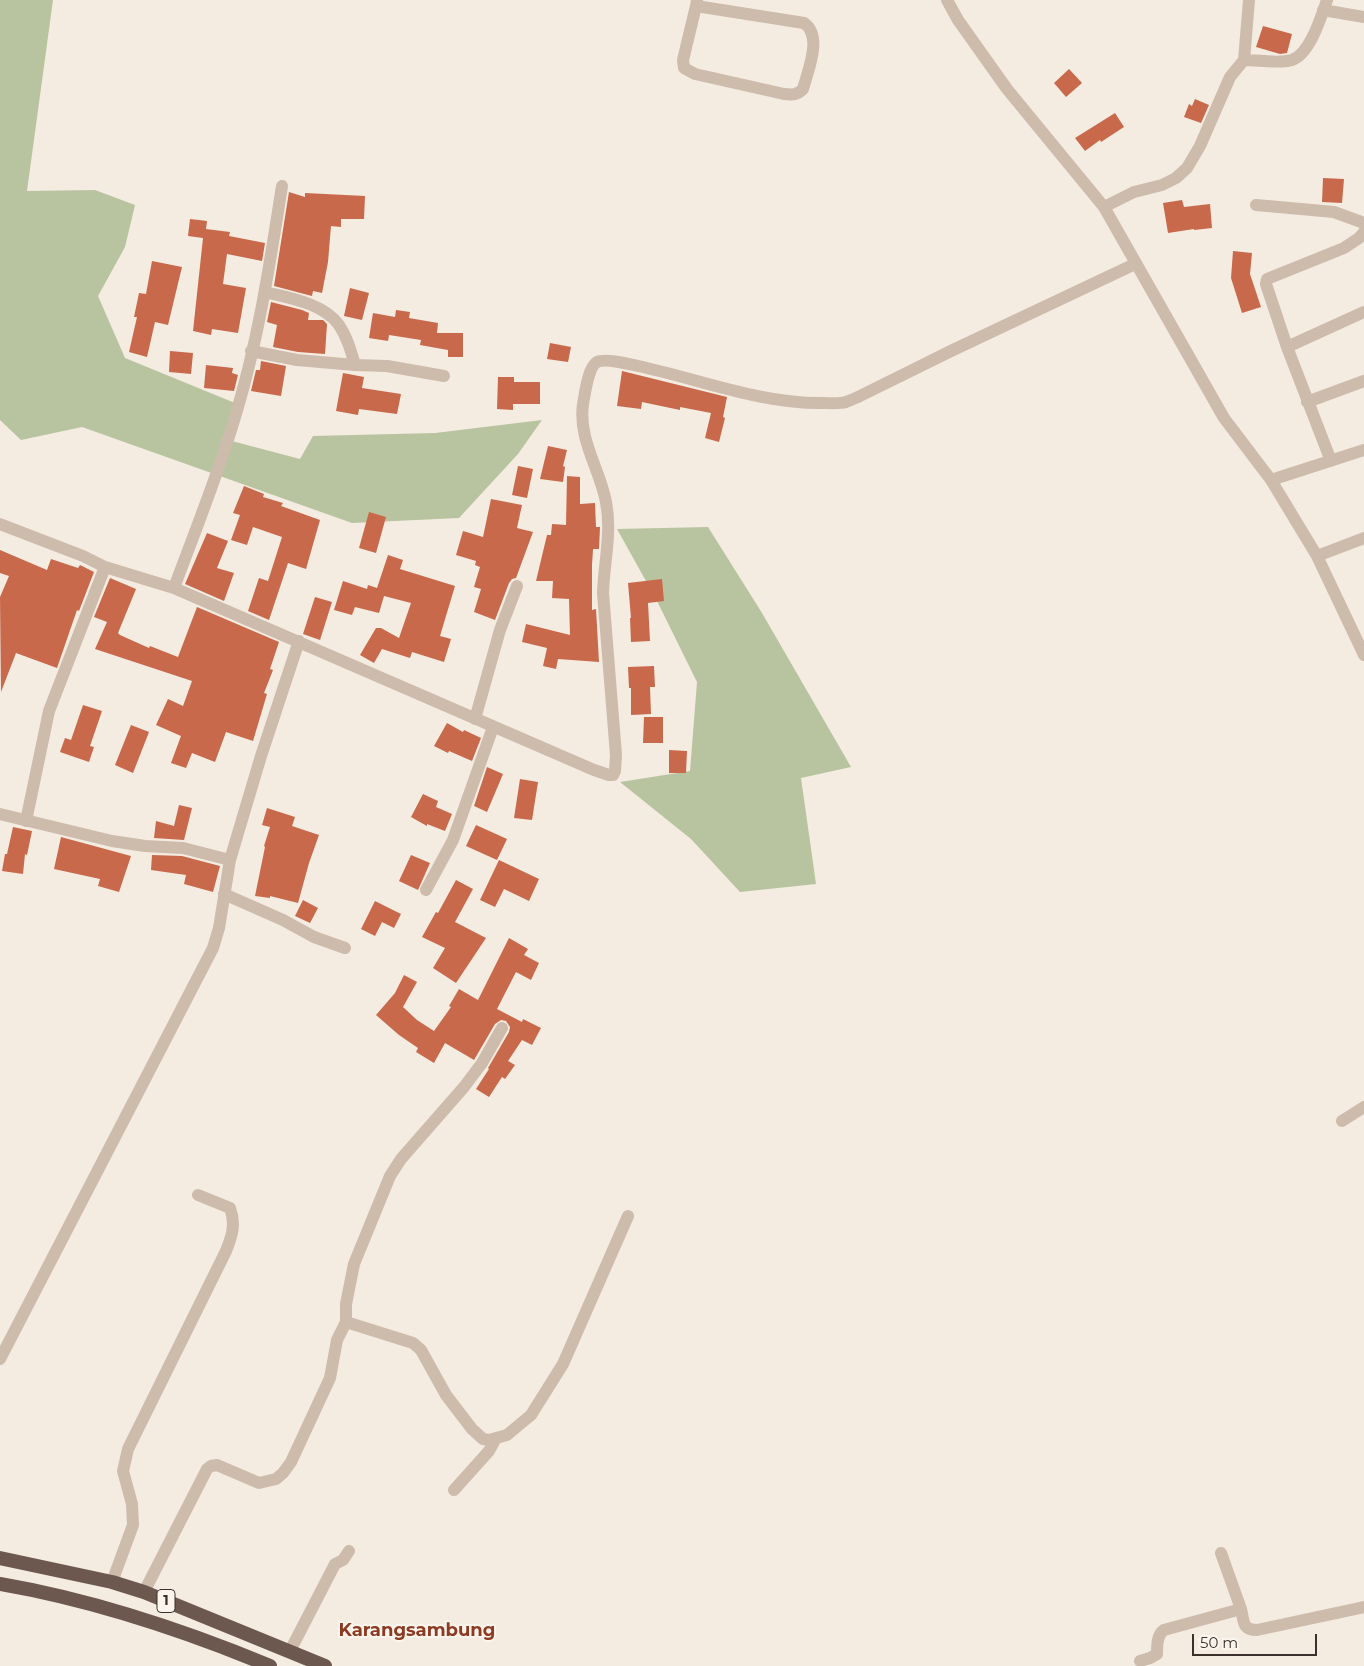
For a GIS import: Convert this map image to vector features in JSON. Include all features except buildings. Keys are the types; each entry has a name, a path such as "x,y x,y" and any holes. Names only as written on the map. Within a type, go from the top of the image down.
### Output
{"highway":[{"name":"1","path":"0,1558 112,1582 144,1592 325,1666"},
{"name":"1","path":"0,1584 133,1615 270,1666"}],"street":[{"path":"947,0 958,20 1007,89 1104,207 1224,418 1272,480 1317,556 1364,655"},
{"path":"1104,207 1134,192 1162,185 1176,178 1187,168 1200,146 1230,77 1244,60 1249,0"},
{"path":"696,3 804,23 808,26 812,30 814,42 803,89 798,94 784,94 695,74 684,68 683,60 696,3"},
{"path":"1244,60 1281,62 1293,60 1301,54 1308,44 1325,5 1364,17"},
{"path":"174,588 209,496 236,416 265,292 282,186"},
{"path":"1256,205 1334,212 1364,223"},
{"path":"1331,461 1307,402 1266,284 1267,279 1344,248 1359,238 1364,232"},
{"path":"0,524 83,556 106,567 174,588 493,727 594,770 613,775 615,772 616,755 604,593 604,570 609,534 606,504 600,478 582,430 583,405 590,370 595,363 602,360 631,365 773,399 808,403 844,402 1135,264"},
{"path":"265,292 301,301 323,311 338,324 346,338 355,365"},
{"path":"1287,347 1364,312"},
{"path":"251,351 297,360 387,366 444,376"},
{"path":"1307,402 1364,381"},
{"path":"1272,480 1364,450"},
{"path":"1317,556 1364,538"},
{"path":"26,821 49,711 106,567"},
{"path":"475,719 500,630 517,586"},
{"path":"0,1359 213,948 219,928 230,860 261,756 299,641"},
{"path":"426,890 453,840 493,727"},
{"path":"0,814 112,841 145,846 183,848 230,860"},
{"path":"224,894 283,920 314,937 345,948"},
{"path":"144,1592 207,1469 217,1465 259,1483 276,1479 292,1462 330,1378 337,1340 346,1322 346,1304 354,1264 390,1176 401,1159 464,1087 482,1062 502,1028"},
{"path":"1342,1121 1364,1106"},
{"path":"112,1582 133,1525 132,1504 124,1471 128,1449 226,1252 233,1234 234,1218 230,1208 198,1195"},
{"path":"346,1322 413,1343 421,1350 446,1395 472,1429 483,1439 495,1440 507,1435 531,1415 563,1364 628,1216"},
{"path":"454,1490 488,1451 495,1440"},
{"path":"290,1651 335,1564 343,1560 349,1551"},
{"path":"1221,1552 1245,1626 1250,1630 1364,1607"},
{"path":"1140,1661 1157,1654 1160,1632 1241,1609"}],"green space":[{"path":"0,0 53,0 27,191 95,190 135,205 125,247 98,296 125,358 235,403 228,440 300,459 313,436 435,433 542,420 518,454 459,518 352,523 82,427 21,440 0,420"},
{"path":"708,527 762,613 851,767 801,778 816,884 740,892 691,839 620,782 690,771 697,682 656,599 617,529"}],"district":[{"name":"Karangsambung","path":"417,1631"}]}
